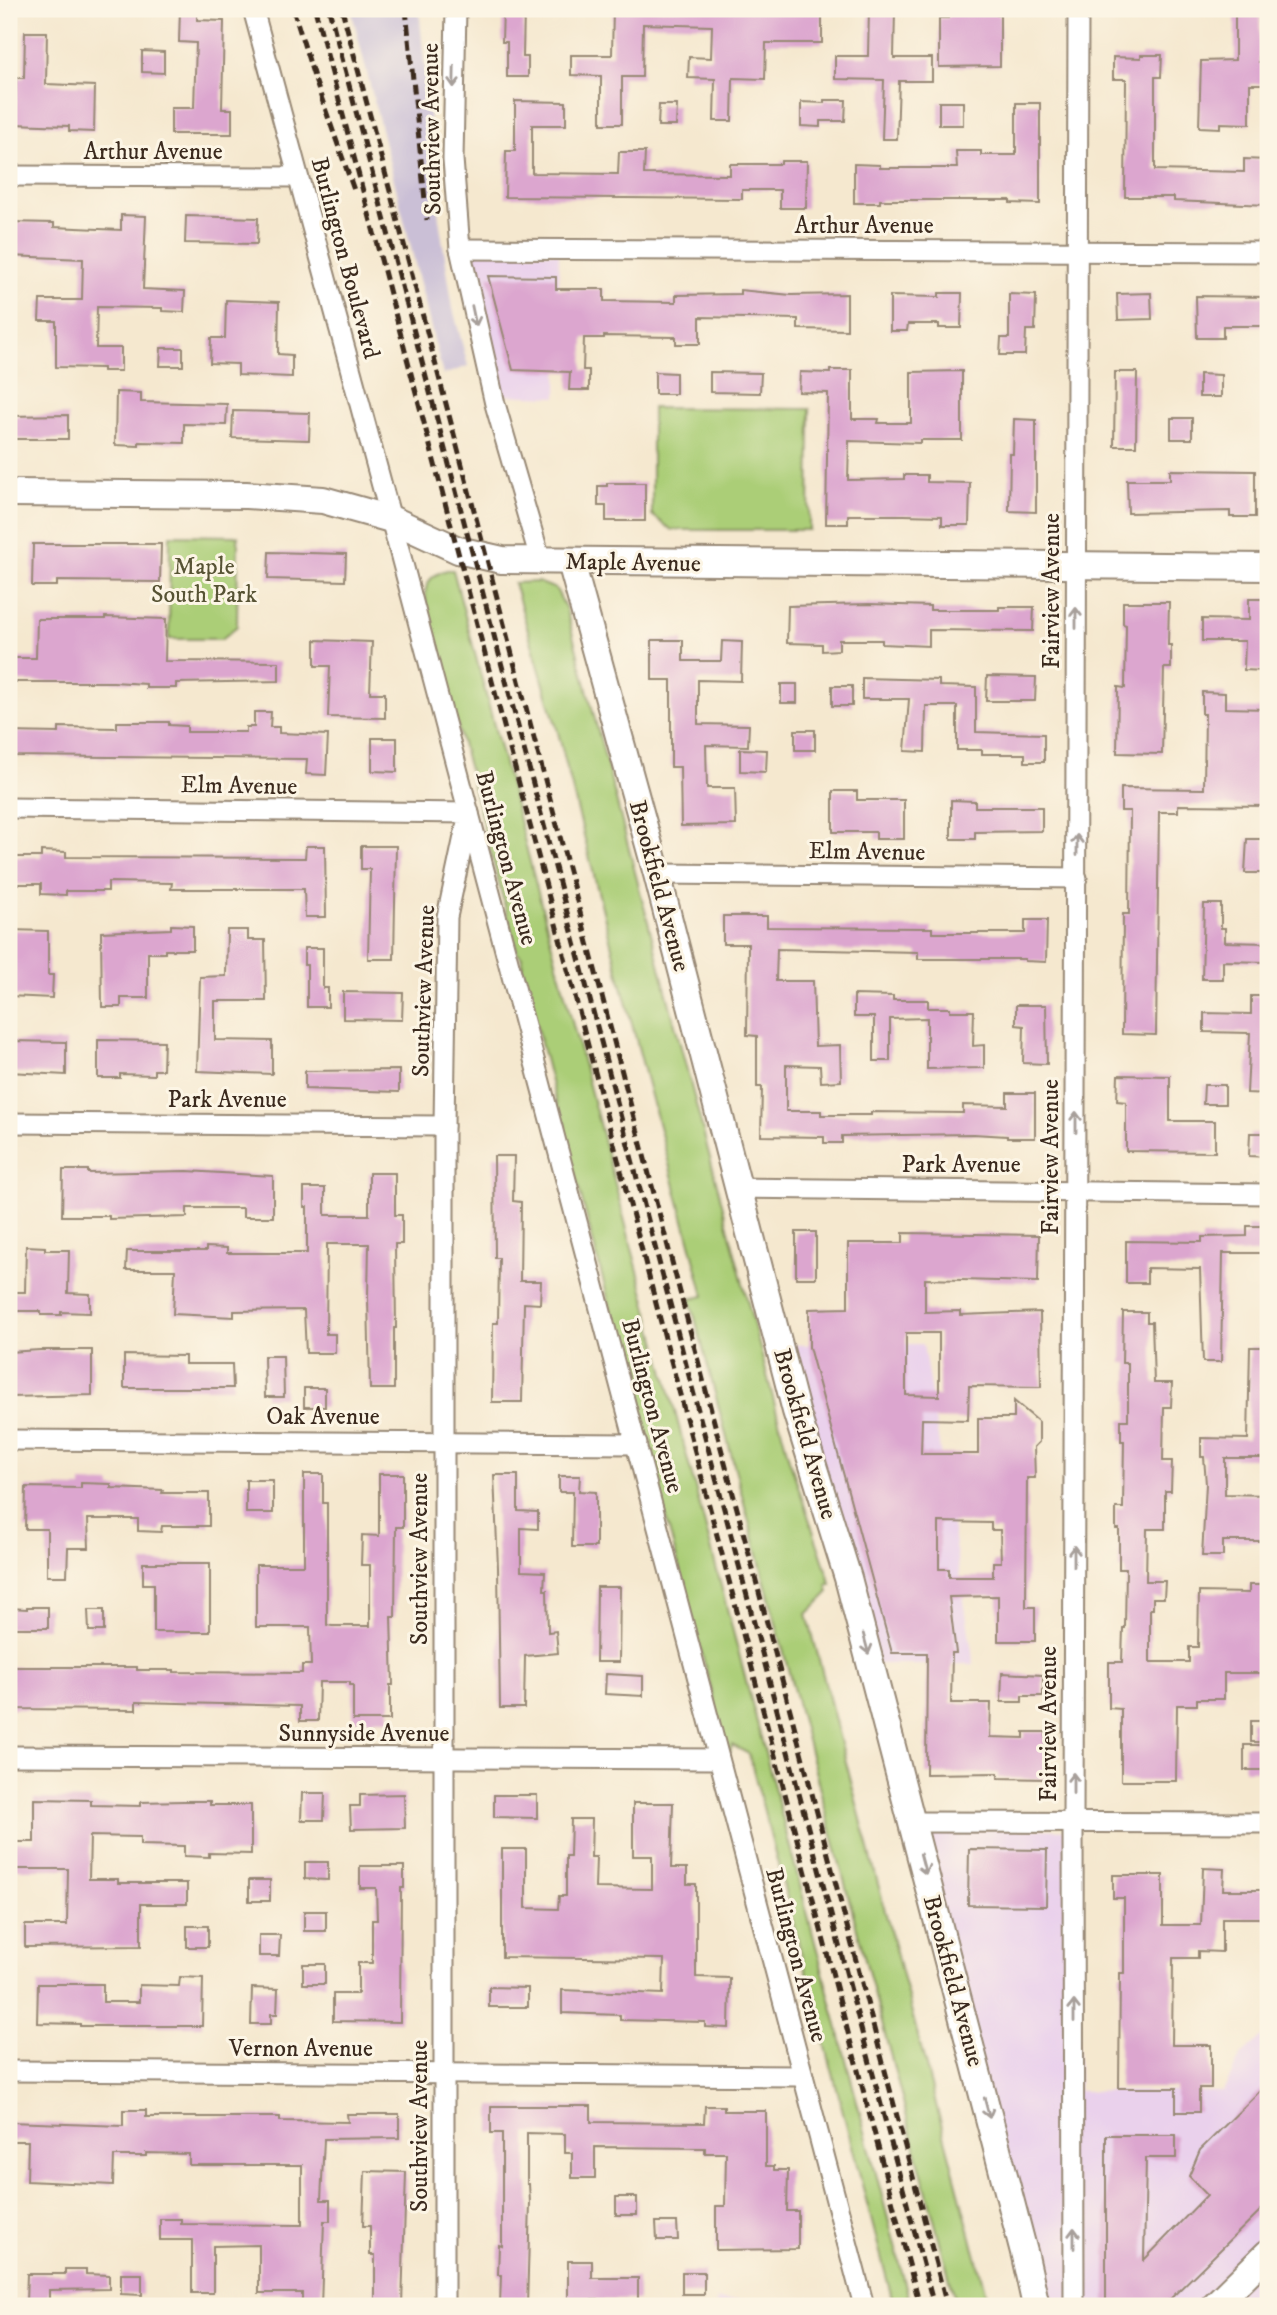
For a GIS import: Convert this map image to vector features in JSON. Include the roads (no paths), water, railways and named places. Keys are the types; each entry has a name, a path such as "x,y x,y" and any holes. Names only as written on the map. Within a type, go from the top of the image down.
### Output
{"street":[{"name":"Burlington Boulevard","path":"253,9 391,519"},
{"name":"Southview Avenue","path":"456,9 453,159 460,249"},
{"name":"Fairview Avenue","path":"1074,2306 1078,9"},
{"name":"Arthur Avenue","path":"9,176 297,177"},
{"name":"Arthur Avenue","path":"460,249 1268,252"},
{"path":"460,249 495,404 541,562"},
{"name":"Maple Avenue","path":"9,493 235,495 323,500 391,519 458,550 502,560 1268,567"},
{"name":"Burlington Avenue","path":"391,519 864,2306"},
{"name":"Brookfield Avenue","path":"571,562 657,874 810,1462 848,1578 1037,2306"},
{"name":"Elm Avenue","path":"9,808 469,813"},
{"name":"Southview Avenue","path":"444,2306 444,1126 447,917 469,813"},
{"name":"Elm Avenue","path":"657,874 1077,878"},
{"name":"Park Avenue","path":"9,1123 444,1126"},
{"name":"Park Avenue","path":"737,1188 1268,1194"},
{"name":"Oak Avenue","path":"9,1440 637,1444"},
{"name":"Sunnyside Avenue","path":"9,1755 718,1759"},
{"path":"912,1822 1268,1823"},
{"name":"Vernon Avenue","path":"9,2071 803,2076"},
{"path":"1214,2306 1268,2253"}],"railway":[{"path":"293,9 355,193"},
{"path":"315,9 920,2306"},
{"path":"329,9 934,2306"},
{"path":"342,9 947,2306"},
{"path":"406,9 427,220"}],"park label":[{"name":"Maple South Park","path":"204,581"}]}
